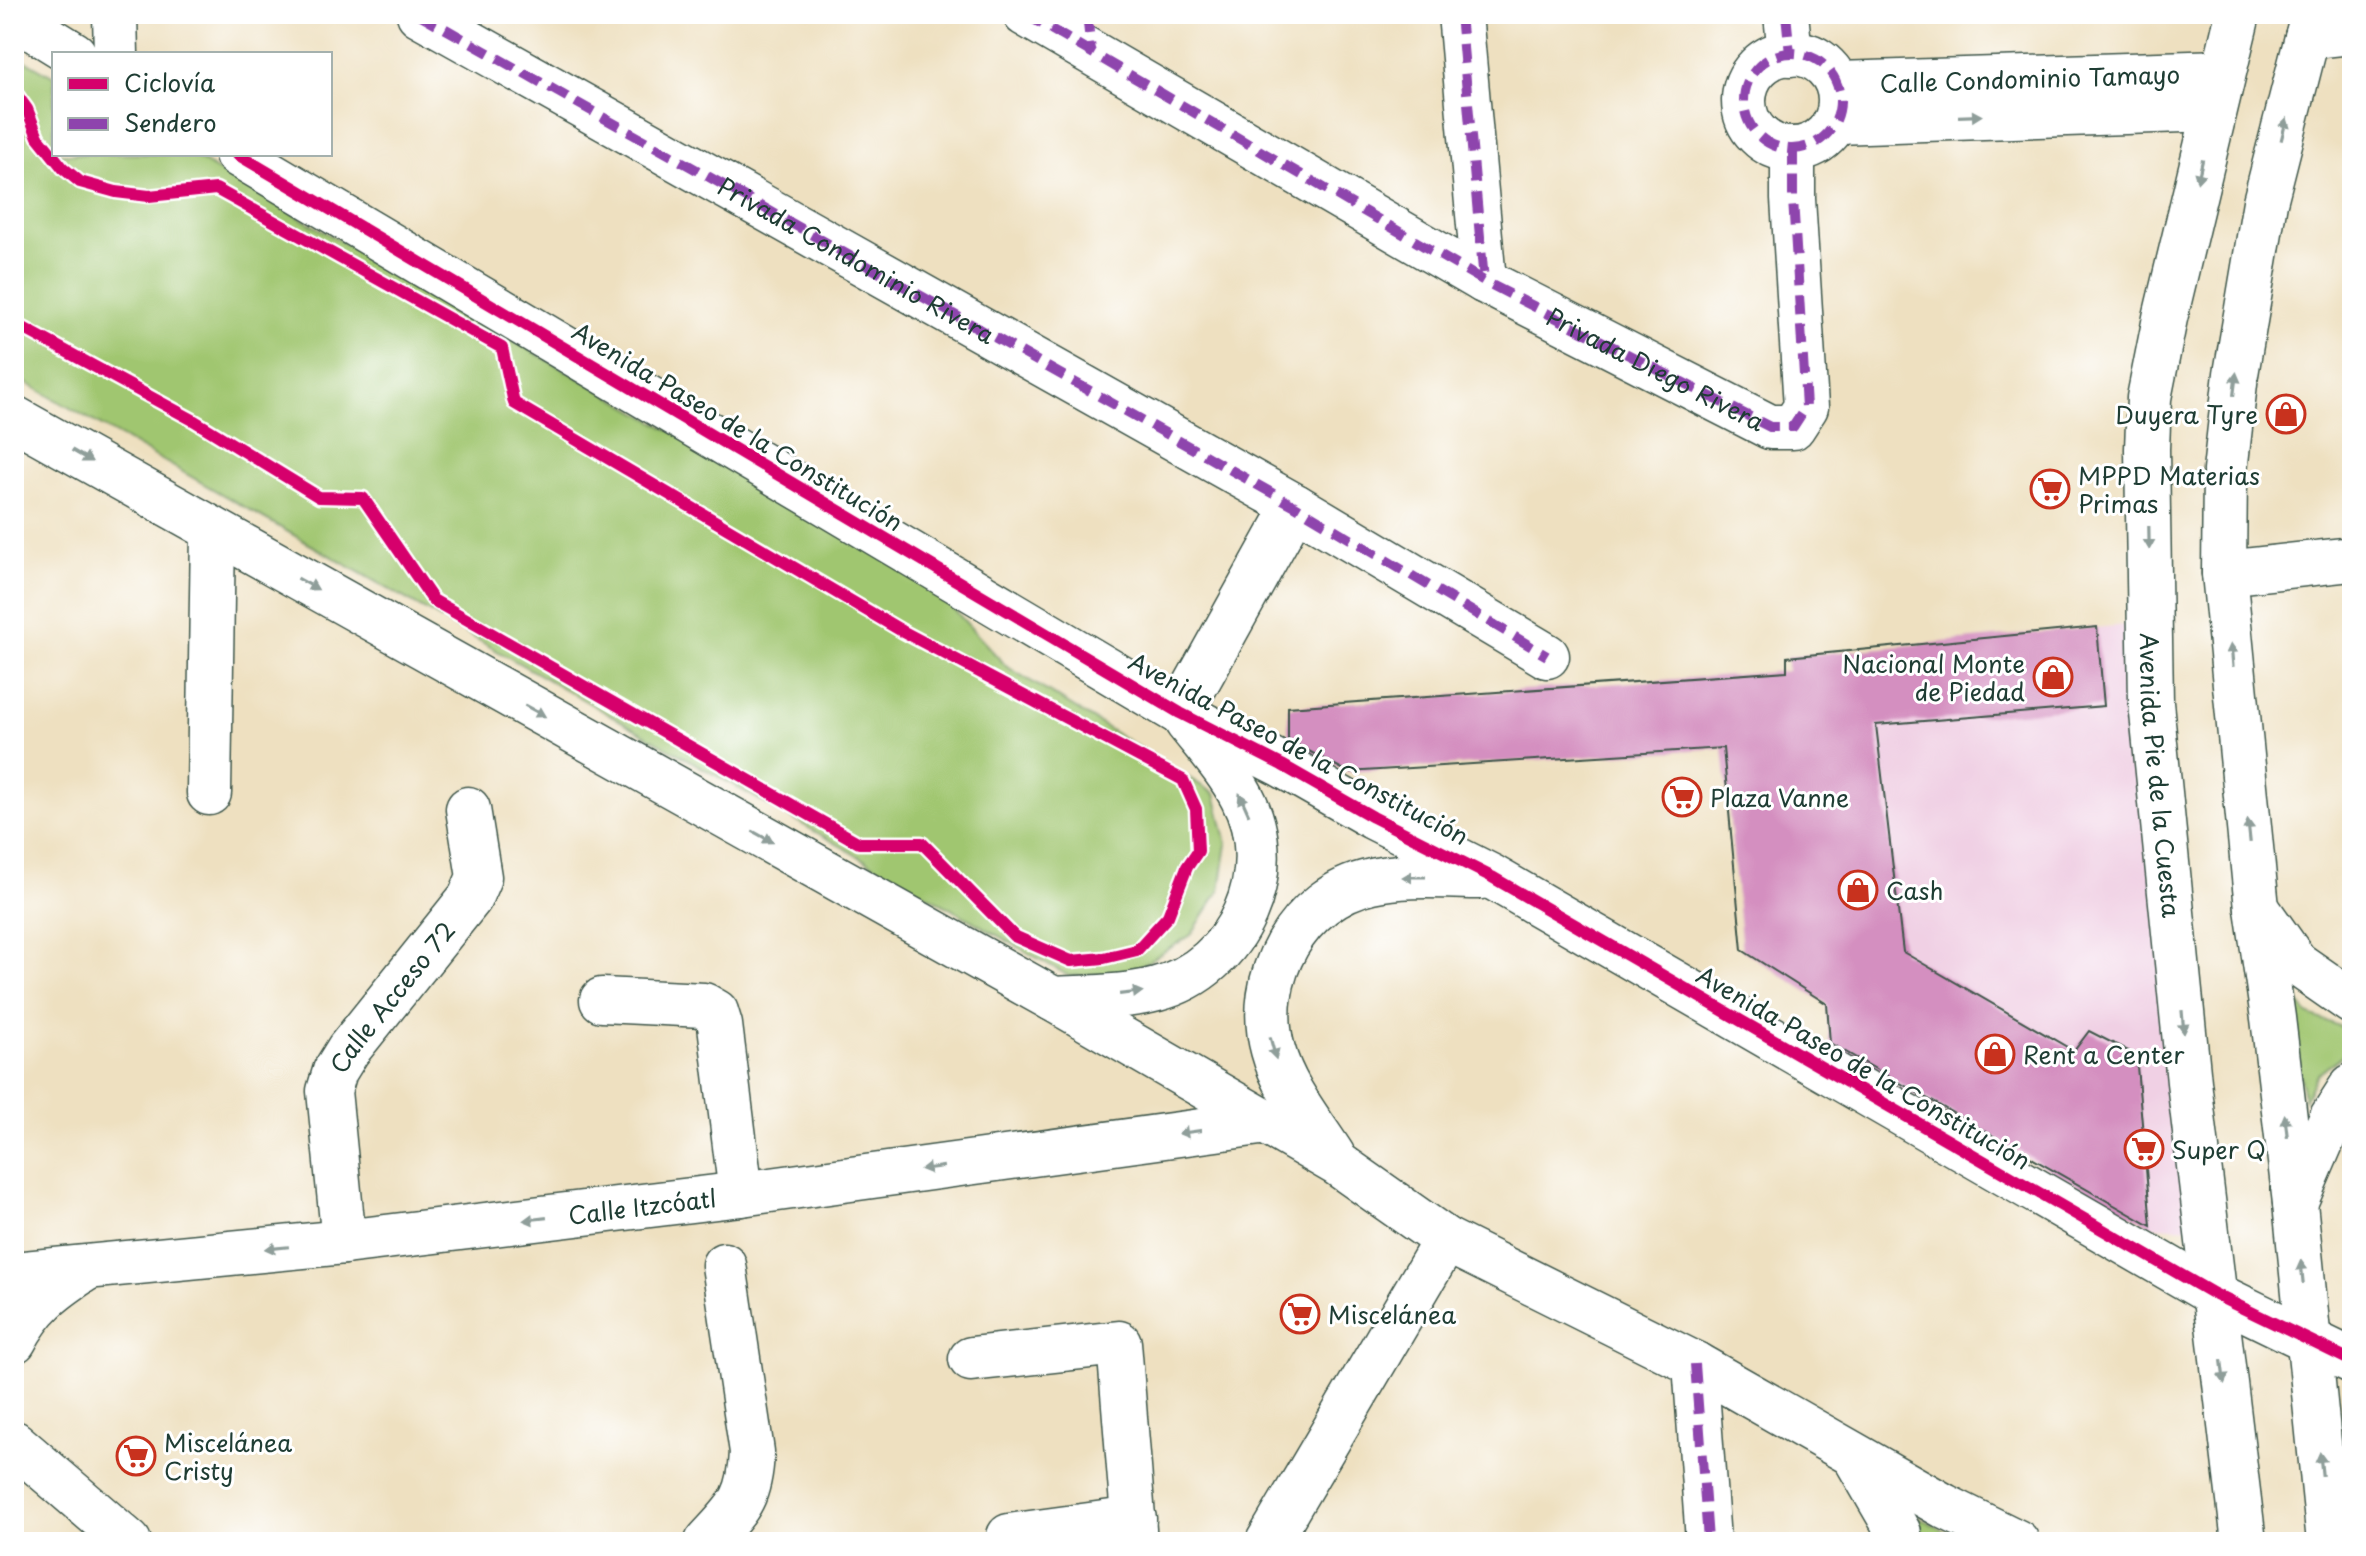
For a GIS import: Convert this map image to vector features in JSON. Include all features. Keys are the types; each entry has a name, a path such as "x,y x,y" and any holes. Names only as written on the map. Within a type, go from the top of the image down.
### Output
{"street":[{"path":"115,14 116,52"},
{"name":"Privada Condominio Rivera","path":"419,14 1295,506 1547,656"},
{"name":"Privada Diego Rivera","path":"1025,14 1089,33 1484,281 1770,427 1793,427 1806,407 1793,199 1793,149"},
{"path":"1460,14 1484,281"},
{"name":"Avenida Pie de la Cuesta","path":"2238,14 2152,385 2147,449 2151,703 2189,1082 2244,1542"},
{"path":"14,17 65,38"},
{"path":"2329,1542 2295,1203 2257,908 2224,573 2225,471 2236,374 2265,202 2310,26 2352,32"},
{"path":"1788,34 1806,55 1830,71 1837,103 1819,141 1793,149 1765,140 1747,117 1744,102 1753,74 1763,63 1776,56 1788,34"},
{"name":"Calle Condominio Tamayo","path":"1837,103 2219,91"},
{"name":"Avenida Paseo de la Constitución","path":"240,156 1180,713 1492,877 2214,1294 2352,1361"},
{"path":"14,418 1053,999 1338,1164 1446,1240 1695,1364 1855,1457 2017,1542"},
{"path":"1053,999 1133,994 1159,989 1184,979 1206,965 1225,946 1240,924 1251,900 1256,875 1257,848 1252,822 1228,776 1180,713 1295,506"},
{"path":"209,793 213,531"},
{"path":"2224,573 2352,559"},
{"name":"Calle Acceso 72","path":"344,1242 329,1091 335,1071 348,1050 470,898 479,877 468,809"},
{"path":"1338,1164 1285,1079 1273,1052 1268,1023 1269,994 1276,966 1289,940 1324,903 1370,881 1395,877 1492,877"},
{"path":"2257,908 2296,963 2352,1002"},
{"path":"602,1000 704,1005 716,1012 741,1194"},
{"path":"2295,1203 2332,1117 2352,1086"},
{"name":"Calle Itzcóatl","path":"14,1274 344,1242 741,1194 1267,1122"},
{"path":"1268,1542 1446,1240"},
{"path":"707,1542 744,1500 751,1474 752,1452 724,1265"},
{"path":"14,1341 25,1320 51,1291 89,1267"},
{"path":"971,1359 1119,1343 1135,1531 1009,1536"},
{"path":"1695,1364 1708,1540"},
{"path":"14,1443 129,1542"},
{"path":"1855,1457 1899,1533 1899,1542"}],"shaded area":[{"path":"2138,624 2195,1228 2151,1226 1831,1052 1787,671 1787,657"}],"green space":[{"path":"14,54 52,76 52,156 192,156 923,576 1006,666 1215,794 1227,844 1220,890 1191,935 1131,972 1069,976 14,376"},
{"path":"2289,990 2307,1014 2352,1031 2352,1048 2317,1075 2304,1100"},
{"path":"1919,1517 1964,1542 1923,1542"}],"building":[{"path":"2097,627 2104,706 1876,725 1903,952 2074,1051 2089,1031 2136,1055 2151,1226 1830,1043 1827,1004 1742,950 1723,748 1348,772 1288,740 1288,707 1787,671 1787,657"}],"marked path":[{"path":"419,14 1295,506 1547,656"},
{"path":"1025,14 1484,281 1770,427 1793,427 1806,407 1793,199 1793,149"},
{"path":"1087,14 1091,51"},
{"path":"1460,14 1484,281"},
{"path":"1786,14 1790,54"},
{"path":"1792,53 1810,57 1826,67 1836,83 1840,101 1836,119 1826,135 1810,145 1792,149 1774,145 1758,135 1748,119 1744,101 1748,83 1758,67 1774,57 1792,53"},
{"path":"1695,1364 1708,1540"}],"cycle path":[{"path":"14,91 27,109 38,137 52,154"},
{"path":"14,323 193,420 319,497 363,498 433,600 859,843 922,843 1014,936 1071,961 1104,958 1137,950 1168,916 1187,867 1198,851 1196,809 1183,780 902,631 514,403 502,348 216,189 149,196 116,192 80,182 53,156"},
{"path":"240,156 1180,713 1492,877 2214,1294 2352,1361"}],"place":[{"name":"Duyera Tyre","path":"2286,414"},
{"name":"MPPD Materias Primas","path":"2050,489"},
{"name":"Nacional Monte de Piedad","path":"2053,677"},
{"name":"Plaza Vanne","path":"1682,797"},
{"name":"Cash","path":"1858,890"},
{"name":"Rent a Center","path":"1995,1054"},
{"name":"Super Q","path":"2144,1149"},
{"name":"Miscelánea","path":"1300,1314"},
{"name":"Miscelánea Cristy","path":"136,1456"}]}
